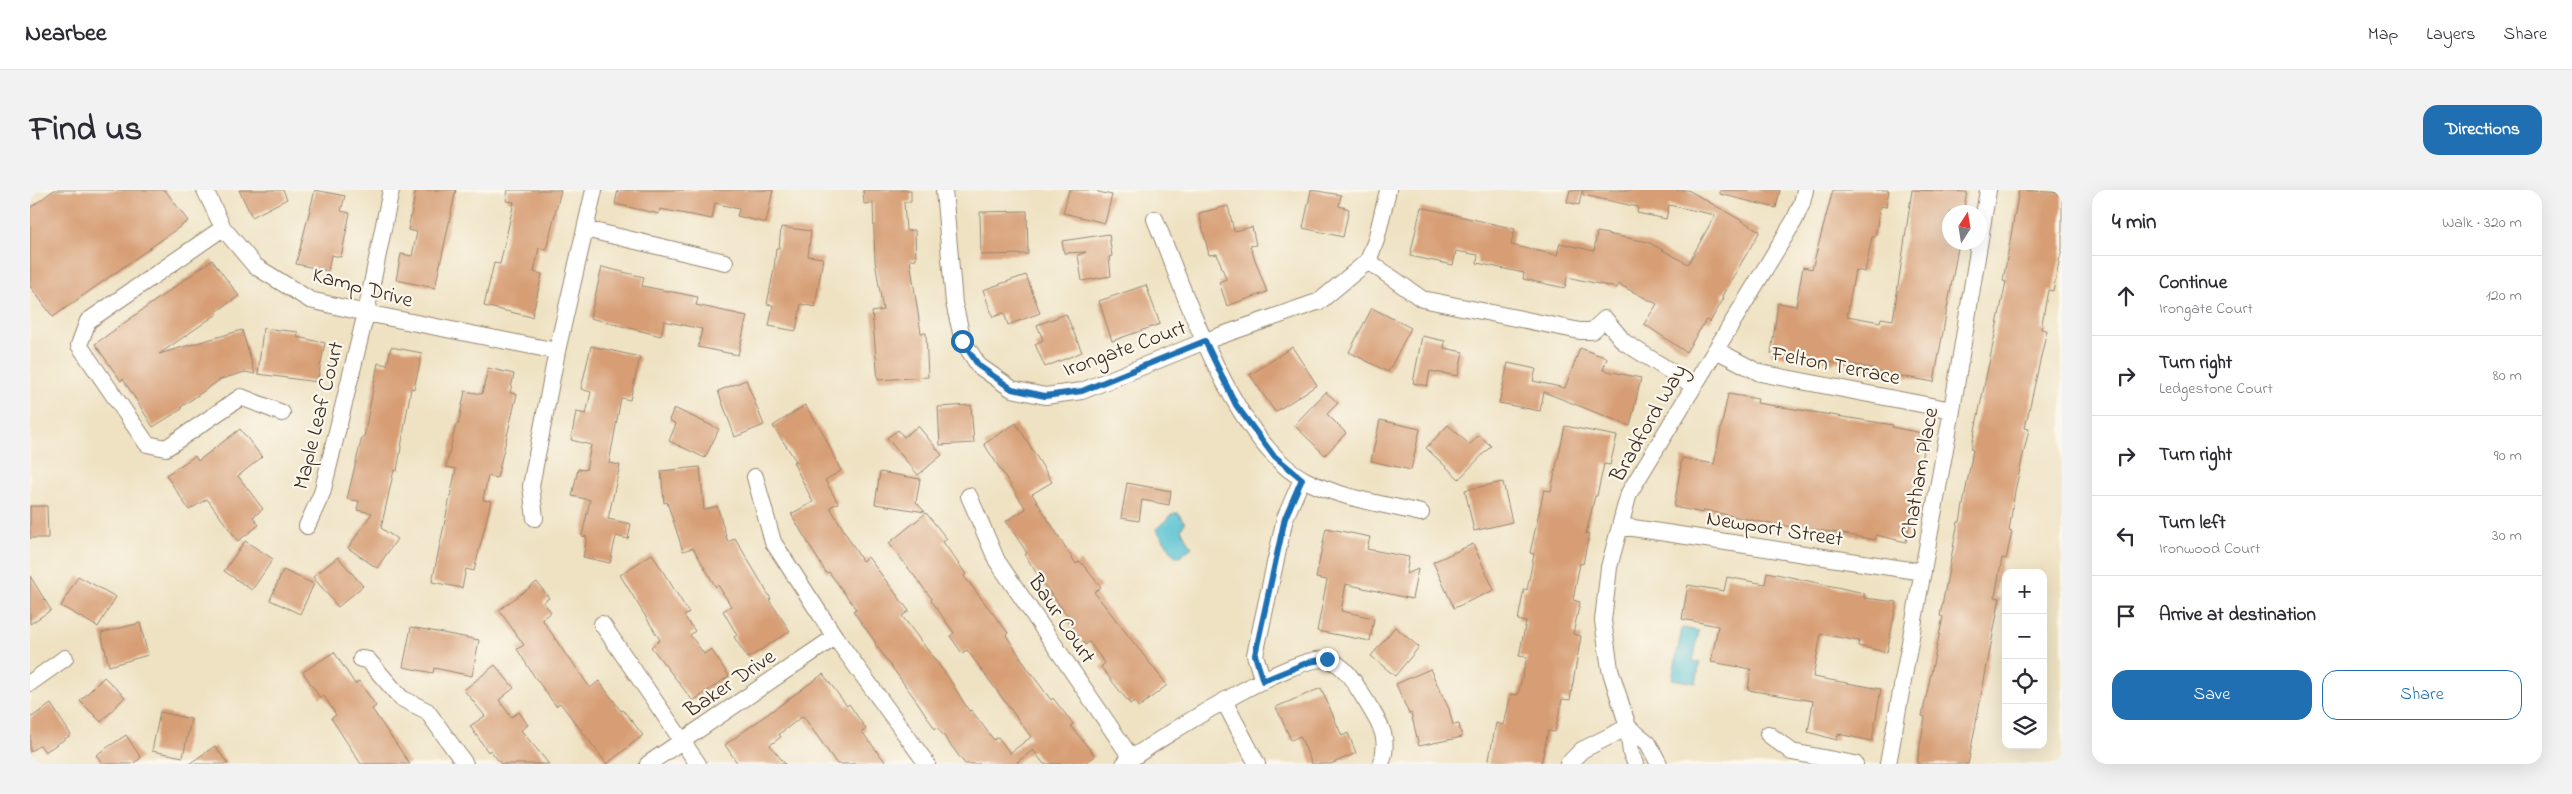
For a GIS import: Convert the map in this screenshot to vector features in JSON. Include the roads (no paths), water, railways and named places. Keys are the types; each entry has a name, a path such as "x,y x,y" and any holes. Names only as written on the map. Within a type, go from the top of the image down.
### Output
{"street":[{"name":"Kamp Drive","path":"205,190 223,228 255,266 310,300 556,351"},
{"name":"Maple Leaf Court","path":"307,526 322,493 366,313 391,190"},
{"path":"535,518 531,486 556,351 594,190"},
{"name":"Irongate Court","path":"944,190 954,303 962,341 979,366 1012,389 1045,396 1082,391 1205,341 1320,301 1368,261"},
{"path":"1388,190 1376,240 1368,261 1422,299 1580,331 1592,331 1605,319 1624,342 1694,386"},
{"name":"Bradford Way","path":"1636,764 1632,753 1628,727 1610,670 1603,621 1609,567 1629,493 1794,221 1802,203 1805,190"},
{"name":"Chatham Place","path":"1888,764 1952,410 1988,190"},
{"path":"1155,220 1205,341 1236,405 1273,455 1302,479 1328,491 1421,513"},
{"path":"223,228 88,321 79,345 146,444 166,448 241,397 282,413"},
{"path":"585,229 725,262"},
{"name":"Felton Terrace","path":"1716,350 1760,373 1952,410"},
{"path":"755,478 773,542 835,637 927,764"},
{"path":"1263,681 1255,655 1285,518 1302,479"},
{"name":"Baur Court","path":"969,496 997,561 1128,761"},
{"name":"Newport Street","path":"1620,526 1923,572"},
{"path":"602,624 698,764"},
{"name":"Baker Drive","path":"648,764 835,637"},
{"path":"30,683 65,658"},
{"path":"360,659 368,660 401,698 428,711 465,764"},
{"path":"1128,761 1199,714 1263,681 1309,662 1327,659 1339,664 1350,676 1384,731 1385,754 1381,764"},
{"path":"1224,702 1257,764"},
{"path":"1568,764 1582,750 1628,727 1648,743 1659,764"},
{"path":"1768,734 1792,752 1855,764"},
{"path":"1244,742 1248,764"}],"water":[{"path":"1174,513 1178,513 1185,523 1181,529 1192,547 1180,557 1175,556 1156,529"},
{"path":"1682,628 1699,631 1693,661 1700,662 1696,683 1672,679"}]}
